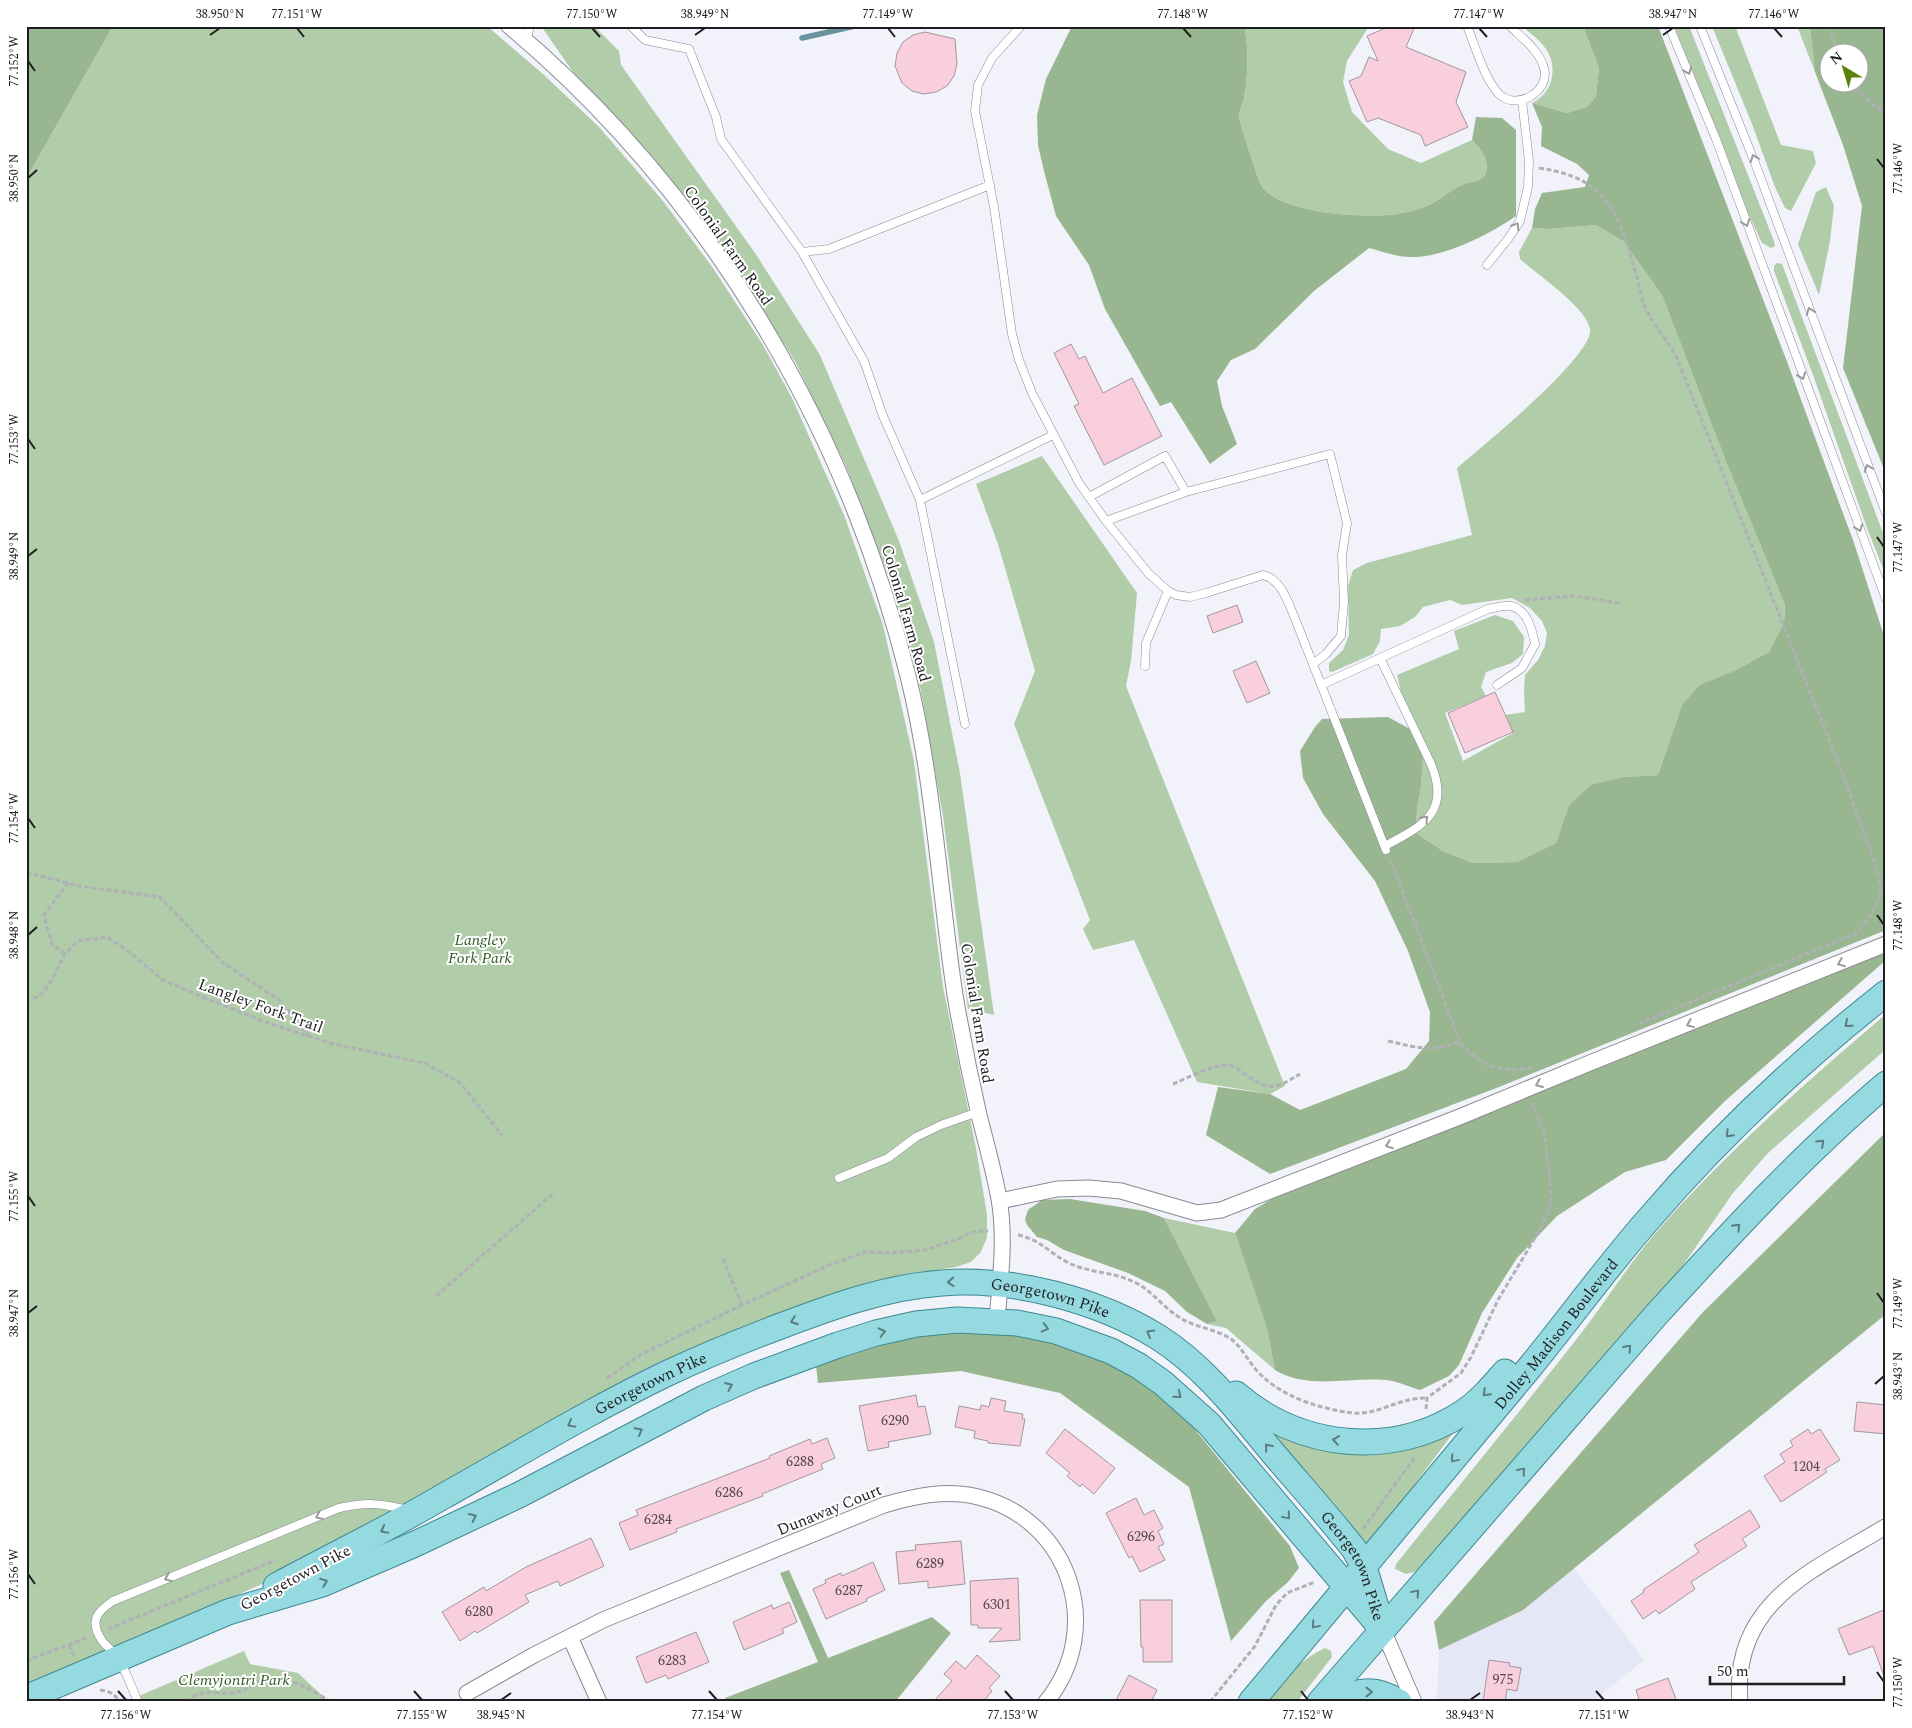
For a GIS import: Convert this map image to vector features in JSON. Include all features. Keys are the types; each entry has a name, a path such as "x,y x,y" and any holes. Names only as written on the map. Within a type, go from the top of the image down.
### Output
{"main road":[{"name":"Dolley Madison Boulevard","path":"1251,1702 1532,1363 1646,1221 1737,1126 1833,1037 1886,993"},
{"path":"1320,1702 1656,1315 1711,1255 1813,1150 1886,1084"},
{"path":"1190,1360 1255,1409 1281,1425 1294,1430 1323,1438 1355,1442 1400,1438 1437,1426 1475,1403 1605,1270"},
{"name":"Georgetown Pike","path":"26,1698 228,1612 417,1512 584,1416 692,1362 764,1332 850,1302 901,1288 961,1282 1000,1284 1043,1292 1101,1310 1148,1332 1190,1360 1243,1418 1354,1549 1364,1567 1383,1630"},
{"name":"Georgetown Pike","path":"228,1612 322,1584 415,1544 519,1495 704,1398 783,1364 857,1339 897,1328 957,1320 996,1321 1036,1326 1095,1344 1132,1362 1163,1383 1210,1424 1383,1630"},
{"path":"1339,1702 1354,1694 1372,1691 1385,1694 1399,1702"}],"street":[{"name":"Colonial Farm Road","path":"513,28 564,74 647,163 692,219 731,273 776,345 806,399 840,473 866,537 884,587 909,678 928,776 955,993 968,1066 1000,1201 1002,1246 996,1321"},
{"path":"1000,1201 1057,1190 1089,1188 1121,1191 1197,1213 1221,1210 1462,1116 1886,944"},
{"name":"Dunaway Court","path":"467,1693 534,1655 603,1620 884,1505 924,1494 963,1494 994,1502 1008,1508 1027,1521 1044,1537 1059,1558 1070,1581 1075,1604 1076,1626 1073,1649 1066,1670 1055,1691 1046,1702"},
{"path":"1740,1702 1740,1674 1744,1651 1753,1629 1765,1610 1782,1592 1800,1578 1885,1526"},
{"path":"1383,1630 1414,1702"},
{"path":"570,1637 599,1702"}],"lane":[{"path":"526,41 530,26"},
{"path":"631,26 645,40 689,49 716,117 721,139 802,252 864,361 883,416 920,500 965,724"},
{"path":"1021,26 992,58 978,85 975,111 990,185 1012,334 1019,360 1032,393 1079,483 1148,574 1168,591 1176,595 1190,596 1206,593 1263,575 1274,580 1284,594 1386,848 1427,820 1436,804 1439,793 1437,778 1431,764 1380,658"},
{"path":"1467,26 1489,79 1499,94 1508,99 1522,100 1543,86 1546,75 1544,66 1535,50 1510,26"},
{"path":"1669,26 1716,139 1886,599"},
{"path":"1700,26 1749,146 1886,513"},
{"path":"1486,265 1508,240 1520,221 1528,188 1522,100"},
{"path":"802,252 829,249 990,185"},
{"path":"920,500 1053,436"},
{"path":"1106,521 1186,492 1330,454 1347,523 1342,556 1344,602 1340,636 1326,654 1313,664"},
{"path":"1089,497 1165,456 1186,492"},
{"path":"1145,666 1146,643 1168,591"},
{"path":"1322,686 1488,609 1511,606 1524,614 1531,627 1535,644 1522,668 1497,685"},
{"path":"839,1178 888,1158 924,1133 978,1112"},
{"path":"138,1702 118,1658 100,1638 96,1622 99,1610 114,1601 339,1508 364,1503 387,1504 417,1512"}],"path":[{"path":"1828,26 1834,42"},
{"path":"1860,92 1870,103 1886,113"},
{"path":"1528,167 1551,170 1573,176 1595,190 1610,204 1619,219 1645,307 1676,356 1844,777 1877,870 1881,890 1874,913 1857,933 1632,1026"},
{"path":"1496,608 1510,602 1533,598 1574,596 1620,603"},
{"path":"1386,848 1460,1042 1471,1055 1490,1066 1510,1071 1533,1068 1542,1064"},
{"path":"26,872 68,883 160,897 222,963 278,999 309,1036"},
{"path":"65,954 52,944 44,915 68,883"},
{"name":"Langley Fork Trail","path":"26,1001 40,996 50,983 65,954 78,941 107,937 130,952 164,980 268,1023 333,1044 425,1063 460,1083 502,1135"},
{"path":"1388,1040 1418,1048 1440,1048 1460,1042"},
{"path":"1173,1084 1209,1069 1228,1065 1239,1069 1258,1083 1271,1088 1300,1074"},
{"path":"436,1296 555,1192"},
{"path":"1017,1235 1036,1240 1054,1254 1073,1265 1125,1278 1140,1286 1182,1319 1228,1337 1235,1343 1259,1374 1296,1398 1356,1413 1375,1411 1405,1400 1427,1398"},
{"path":"723,1259 742,1305"},
{"path":"188,1702 191,1698 202,1692 239,1692 263,1680 274,1679 296,1684 332,1702"},
{"path":"95,1690 107,1691 115,1695 120,1702"}],"shaded area":[{"path":"1561,1551 1644,1660 1592,1702 1437,1702 1439,1650"}],"green space":[{"path":"26,26 113,26 26,179"},
{"name":"Langley Fork Park","path":"113,26 487,26 544,75 599,127 663,201 713,268 763,345 792,398 844,515 883,625 914,761 943,987 976,1148 987,1215 987,1237 981,1252 971,1262 857,1291 308,1564 26,1687 26,179"},
{"path":"541,26 594,26 619,51 621,65 755,253 820,355 899,541 934,642 960,773 994,1015 968,1009 943,816 921,691 890,580 846,466 795,361 727,256 659,165 573,72"},
{"path":"1072,26 1244,26 1247,43 1247,71 1244,98 1239,116 1253,162 1261,185 1270,195 1286,203 1305,208 1349,215 1370,216 1402,213 1429,205 1460,186 1480,180 1484,176 1487,163 1481,151 1472,140 1476,117 1502,118 1516,130 1516,216 1468,243 1441,253 1427,256 1403,257 1369,248 1314,291 1255,349 1231,360 1217,381 1222,406 1237,444 1210,464 1171,402 1160,406 1105,309 1089,265 1056,216 1038,145 1037,115 1046,79"},
{"path":"1244,26 1369,26 1347,61 1343,82 1352,112 1388,149 1421,163 1472,140 1481,151 1487,163 1486,173 1480,180 1460,186 1425,207 1388,215 1349,215 1327,212 1286,203 1270,195 1259,181 1239,116 1244,98 1247,71 1247,42"},
{"path":"1522,26 1583,26 1599,68 1596,96 1587,107 1567,113 1532,103 1539,99 1549,87 1553,72 1552,64 1544,46"},
{"path":"1583,26 1658,26 1786,359 1854,543 1886,642 1886,930 1499,1087 1270,1174 1206,1135 1218,1087 1270,1094 1300,1110 1406,1069 1429,1041 1430,1012 1408,951 1375,881 1323,814 1303,778 1300,751 1322,719 1388,717 1410,729 1424,744 1416,833 1443,851 1473,863 1517,862 1556,843 1569,805 1591,785 1625,777 1658,775 1682,705 1700,685 1737,670 1769,652 1784,623 1785,605 1725,459 1662,295 1623,241 1596,225 1549,229 1532,228 1535,209 1542,193 1585,187 1589,175 1577,164 1541,146 1542,127 1532,103 1567,113 1587,107 1596,96 1599,68"},
{"path":"1674,26 1689,26 1774,241 1775,246 1771,248 1762,243 1745,207"},
{"path":"1712,26 1735,26 1781,145 1813,151 1816,163 1791,211 1785,208 1775,187 1752,124"},
{"path":"1797,26 1810,26 1815,72"},
{"path":"1810,26 1886,26 1886,474 1843,368 1862,206 1843,145 1823,92 1870,92 1870,42 1820,42 1820,85 1815,72"},
{"path":"1826,187 1834,206 1830,241 1819,295 1798,244 1816,192"},
{"path":"1596,225 1623,241 1662,295 1725,459 1785,605 1784,623 1769,652 1682,705 1658,775 1625,777 1569,805 1556,843 1517,862 1473,863 1443,851 1416,833 1424,744 1410,729 1397,675 1459,649 1454,631 1495,615 1513,621 1524,637 1523,654 1512,663 1486,672 1481,687 1486,696 1445,713 1463,761 1513,733 1505,715 1525,712 1525,675 1538,660 1545,646 1547,633 1542,621 1530,608 1512,598 1462,605 1450,600 1423,607 1415,617 1400,626 1381,629 1380,641 1373,654 1332,672 1329,671 1329,663 1343,650 1349,635 1348,586 1353,570 1367,563 1472,535 1457,468 1511,422 1556,379 1575,359 1587,342 1590,329 1580,311 1520,259 1519,252 1532,228 1549,229"},
{"path":"1777,263 1782,264 1886,541 1886,576 1774,271 1774,266"},
{"path":"1042,456 1137,593 1131,661 1126,686 1285,1086 1270,1094 1197,1082 1134,940 1093,950 1083,929 1090,920 1014,724 1035,671 998,544 976,484"},
{"path":"1886,951 1886,960 1725,1101 1666,1160 1625,1172 1557,1216 1517,1258 1482,1313 1459,1365 1449,1376 1420,1390 1386,1380 1301,1380 1275,1370 1267,1329 1235,1233 1255,1209 1290,1188"},
{"path":"1886,1014 1886,1049 1767,1154 1733,1193 1666,1290 1431,1561 1414,1572 1406,1574 1395,1569 1396,1564 1579,1336 1653,1236 1707,1177 1765,1121"},
{"path":"1886,1132 1886,1314 1523,1610 1439,1650 1434,1622 1703,1312"},
{"path":"1070,1199 1145,1211 1164,1218 1217,1321 1207,1324 1187,1312 1165,1291 1128,1273 1064,1250 1047,1240 1037,1237 1027,1225 1025,1219 1028,1210 1042,1200"},
{"path":"1164,1218 1235,1233 1267,1329 1275,1370 1226,1328 1207,1324 1217,1321"},
{"path":"974,1328 1035,1337 1099,1356 1149,1388 1193,1427 1290,1546 1299,1568 1288,1582 1266,1601 1231,1641 1189,1487 1060,1393 961,1371 818,1383 816,1366 832,1357 903,1336"},
{"path":"1246,1411 1415,1445 1454,1432 1363,1553"},
{"path":"789,1570 828,1658 932,1617 951,1633 895,1702 726,1702 725,1698 818,1662 780,1573"},
{"path":"1325,1648 1331,1651 1332,1657 1297,1702 1266,1702 1300,1664"},
{"name":"Clemyjontri Park","path":"244,1651 250,1664 298,1673 329,1702 125,1702"}],"building":[{"path":"1390,26 1415,26 1406,47 1466,72 1456,102 1468,127 1425,146 1421,135 1378,118 1367,122 1349,81 1361,76 1369,57 1378,61 1367,36"},
{"path":"925,32 955,39 957,64 954,76 947,86 936,92 924,94 912,91 902,83 895,66 897,53 903,42 913,35"},
{"path":"1071,344 1079,359 1085,356 1103,393 1132,378 1162,436 1104,465 1074,406 1079,404 1054,353"},
{"path":"1237,605 1243,622 1213,633 1207,616"},
{"path":"1256,661 1270,693 1247,703 1233,671"},
{"path":"1495,692 1513,732 1465,753 1448,713"},
{"path":"916,1395 918,1407 925,1406 931,1434 888,1442 889,1447 868,1451 859,1406"},
{"path":"991,1398 1006,1401 1004,1411 1023,1414 1022,1419 1025,1419 1020,1446 988,1443 988,1441 974,1438 975,1431 955,1427 959,1406 980,1410 981,1405 989,1407"},
{"path":"1857,1402 1886,1405 1886,1434 1854,1431"},
{"path":"1065,1429 1115,1468 1094,1494 1082,1484 1080,1487 1067,1476 1070,1473 1046,1453"},
{"path":"1808,1429 1811,1434 1820,1429 1840,1460 1825,1469 1827,1472 1781,1502 1764,1476 1785,1462 1780,1454 1793,1446 1790,1441"},
{"path":"827,1438 835,1458 821,1464 823,1469 762,1494 763,1496 676,1529 677,1532 630,1550 619,1523 638,1515 636,1510 770,1458 769,1456 810,1439 812,1444"},
{"path":"1136,1498 1144,1515 1154,1510 1163,1528 1158,1531 1164,1544 1158,1547 1165,1560 1140,1572 1132,1556 1129,1558 1106,1513"},
{"path":"1750,1510 1760,1527 1742,1539 1747,1546 1691,1582 1695,1589 1659,1614 1656,1610 1643,1619 1631,1601 1644,1592 1643,1590 1699,1552 1694,1545"},
{"path":"591,1538 604,1566 560,1586 558,1581 525,1595 529,1602 460,1641 442,1612 484,1587 486,1591 526,1567"},
{"path":"961,1541 965,1584 928,1588 928,1581 899,1584 896,1552 916,1550 915,1545"},
{"path":"873,1562 885,1590 866,1599 867,1601 826,1619 813,1589 826,1583 825,1580 841,1573 842,1576"},
{"path":"1018,1578 1020,1640 989,1642 1002,1628 978,1628 978,1625 971,1625 970,1581"},
{"path":"1140,1600 1172,1600 1172,1662 1143,1662"},
{"path":"789,1602 797,1622 782,1629 784,1633 744,1650 733,1622 772,1605 773,1609"},
{"path":"1886,1609 1886,1675 1884,1676 1873,1646 1849,1655 1838,1629"},
{"path":"696,1632 709,1662 668,1679 666,1675 646,1683 636,1657"},
{"path":"977,1655 1000,1676 989,1688 992,1691 983,1702 933,1702 952,1681 944,1674 956,1661 965,1669"},
{"path":"1489,1660 1510,1663 1509,1666 1521,1668 1517,1691 1507,1689 1505,1702 1483,1702"},
{"path":"1129,1675 1157,1690 1151,1702 1115,1702"},
{"path":"1668,1678 1677,1702 1640,1702 1636,1690"}],"waterway":[{"path":"802,38 855,26"}]}
